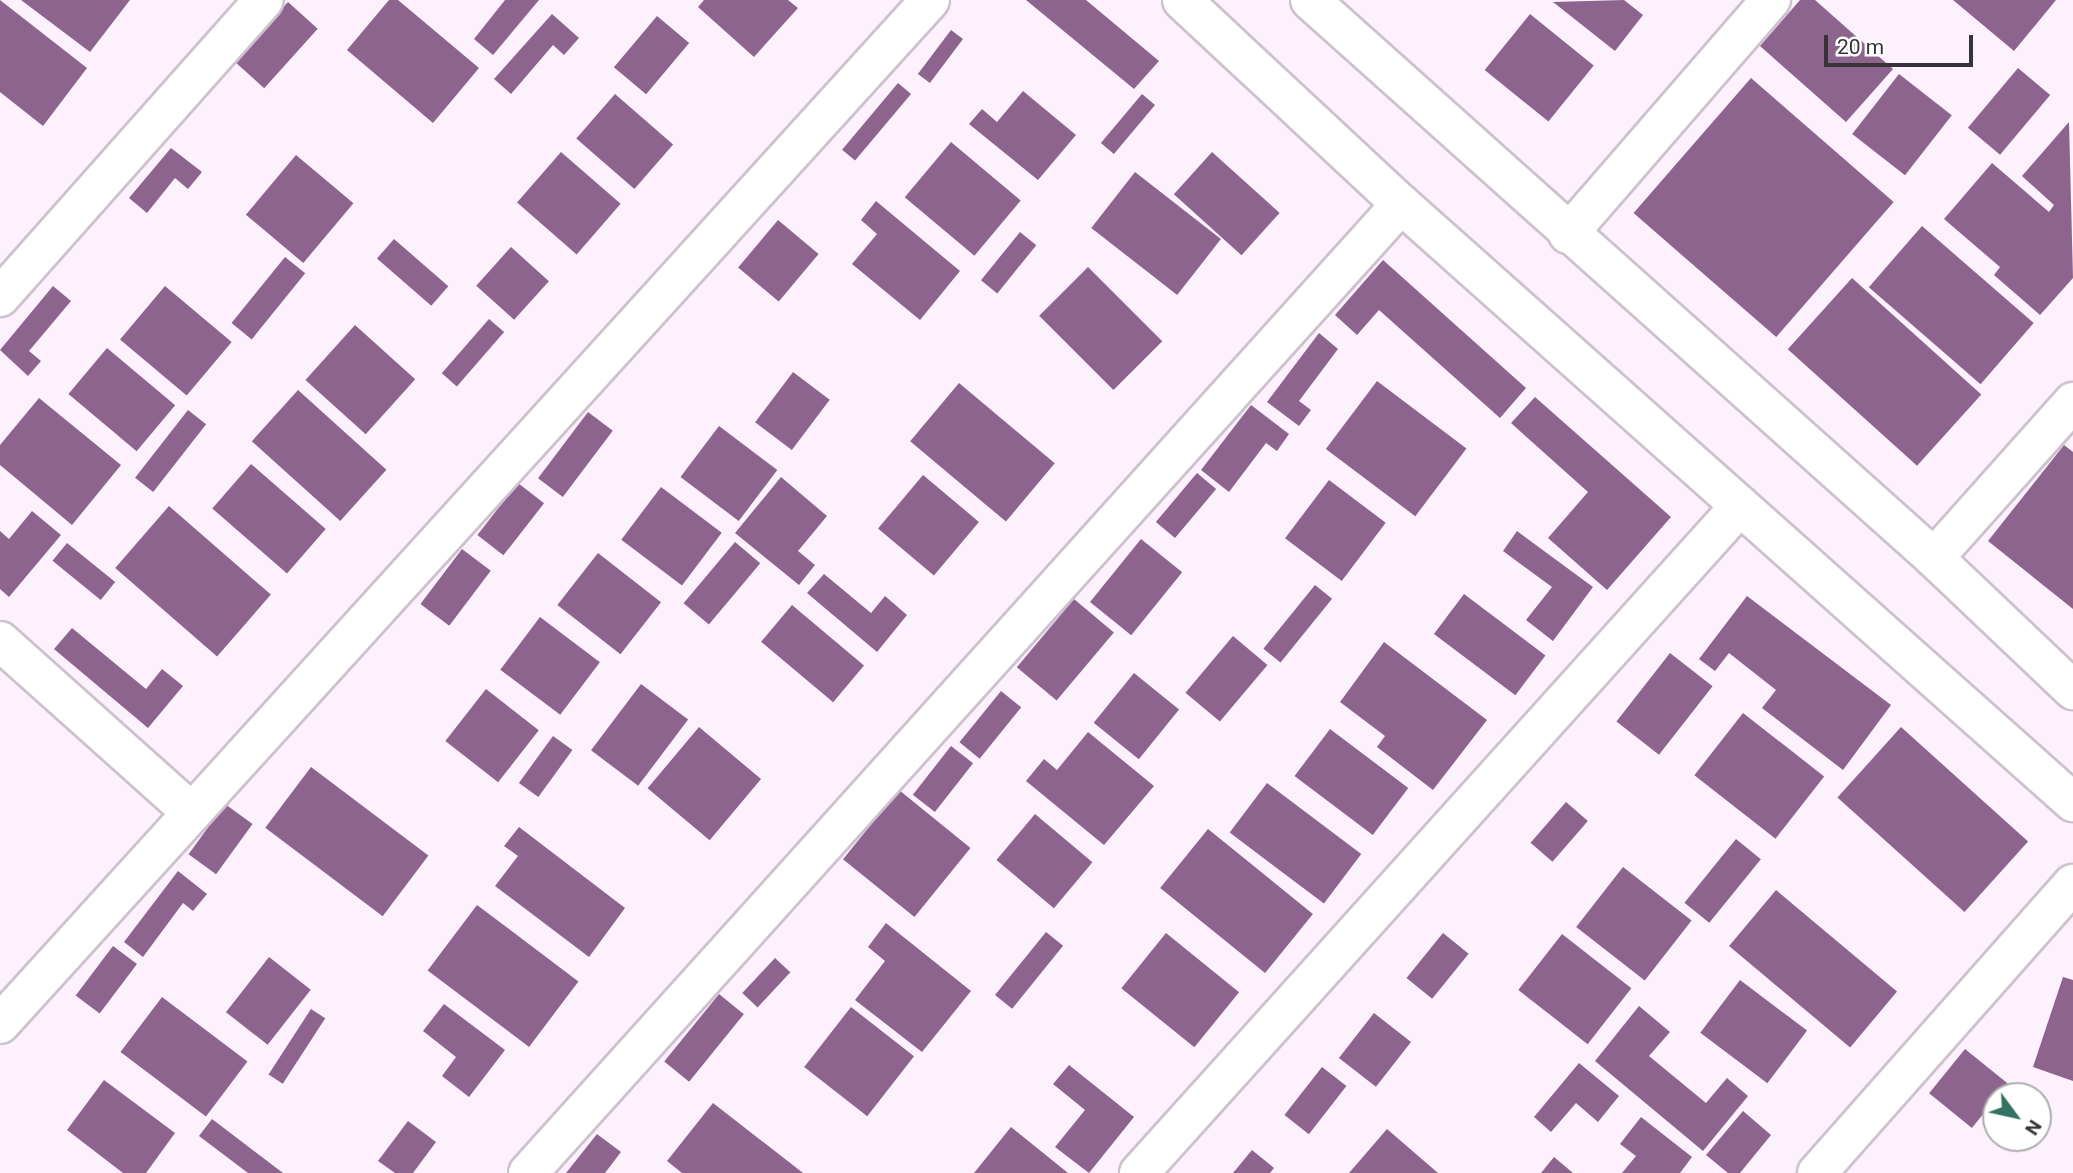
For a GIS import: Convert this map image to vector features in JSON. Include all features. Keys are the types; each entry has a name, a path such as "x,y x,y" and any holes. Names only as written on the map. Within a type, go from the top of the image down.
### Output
{"street":[{"path":"0,297 264,0"},
{"path":"0,1024 190,811 930,0"},
{"path":"1182,0 1401,204 2073,802"},
{"path":"1310,0 1568,234 1934,558 2073,690"},
{"path":"1568,234 1770,0"},
{"path":"528,1173 1401,204"},
{"path":"1934,558 2073,402"},
{"path":"1139,1173 1740,506"},
{"path":"0,641 190,811"},
{"path":"1817,1173 2073,884"}],"building":[{"path":"0,0 87,68 43,126 0,92"},
{"path":"21,0 130,0 90,52"},
{"path":"389,0 398,0 479,68 433,123 347,50"},
{"path":"505,0 539,0 493,55 474,39"},
{"path":"704,0 788,0 798,8 754,57 698,7"},
{"path":"1026,0 1086,0 1159,61 1134,89"},
{"path":"1624,0 1643,15 1615,51 1553,2"},
{"path":"1800,0 1815,0 1893,69 1846,122 1760,46"},
{"path":"1953,0 2056,0 2014,51"},
{"path":"288,2 318,29 264,88 234,61"},
{"path":"552,14 579,38 564,55 553,45 511,94 494,79"},
{"path":"1530,14 1594,66 1548,122 1485,70"},
{"path":"657,16 689,43 646,94 614,67"},
{"path":"951,30 963,39 930,83 918,74"},
{"path":"2018,68 2050,95 2000,155 1968,128"},
{"path":"1899,74 1952,115 1905,175 1852,134"},
{"path":"1751,78 1894,202 1776,337 1634,213"},
{"path":"898,83 911,94 855,161 842,150"},
{"path":"1023,91 1076,135 1038,180 969,124 982,109 997,122"},
{"path":"615,94 673,145 634,189 576,139"},
{"path":"1142,94 1155,105 1114,154 1101,143"},
{"path":"2069,122 2073,278 2040,315 1994,275 2000,267 1944,219 1992,163 2049,212 2054,205 2022,176"},
{"path":"951,142 1021,200 974,256 905,197"},
{"path":"171,148 202,172 188,189 175,178 147,213 129,198"},
{"path":"561,152 621,204 577,254 517,203"},
{"path":"1212,152 1280,213 1241,255 1174,194"},
{"path":"296,155 353,203 303,263 246,215"},
{"path":"1135,172 1221,239 1177,295 1091,228"},
{"path":"876,201 960,271 920,320 852,264 877,234 861,220"},
{"path":"778,220 819,254 779,302 738,267"},
{"path":"1922,226 2034,323 1981,384 1869,287"},
{"path":"1020,232 1036,245 997,293 981,280"},
{"path":"394,239 448,286 431,306 377,259"},
{"path":"511,247 549,281 514,320 476,286"},
{"path":"285,257 305,273 252,339 232,323"},
{"path":"1383,260 1526,388 1500,418 1379,310 1357,335 1335,315"},
{"path":"1088,267 1162,341 1113,390 1039,316"},
{"path":"1852,278 1981,394 1917,466 1788,349"},
{"path":"53,286 71,301 29,351 41,361 28,376 0,350"},
{"path":"165,286 232,342 187,396 120,340"},
{"path":"489,319 504,332 457,386 442,373"},
{"path":"355,325 415,379 366,434 305,380"},
{"path":"1319,333 1338,349 1299,401 1311,410 1299,426 1267,402"},
{"path":"107,348 175,405 137,451 68,394"},
{"path":"793,372 830,400 792,450 755,422"},
{"path":"1377,381 1466,448 1415,516 1326,449"},
{"path":"959,383 1055,463 1006,522 910,441"},
{"path":"298,390 386,470 340,521 252,441"},
{"path":"1535,397 1671,517 1607,590 1548,538 1588,492 1511,423"},
{"path":"39,398 121,465 72,525 0,465 0,445"},
{"path":"1251,405 1289,434 1277,451 1266,443 1229,492 1201,470"},
{"path":"188,410 206,424 153,492 135,478"},
{"path":"588,412 613,431 563,497 538,478"},
{"path":"719,426 777,470 739,521 680,477"},
{"path":"2064,445 2073,452 2073,609 1988,541"},
{"path":"251,464 326,529 287,573 212,509"},
{"path":"1197,473 1216,489 1175,538 1156,522"},
{"path":"923,475 979,522 934,576 878,529"},
{"path":"781,477 827,516 798,551 815,565 799,585 735,533"},
{"path":"1329,480 1386,523 1342,581 1285,538"},
{"path":"518,483 544,503 503,555 477,535"},
{"path":"661,487 722,533 682,585 621,540"},
{"path":"169,506 271,595 217,656 115,568"},
{"path":"32,511 61,535 9,597 0,589 0,531 9,539"},
{"path":"1517,531 1593,587 1553,641 1526,620 1552,587 1503,551"},
{"path":"1141,539 1182,572 1131,635 1090,602"},
{"path":"735,542 760,563 709,624 684,603"},
{"path":"67,543 115,582 101,600 53,561"},
{"path":"462,549 491,571 449,626 420,604"},
{"path":"598,553 661,602 620,654 557,605"},
{"path":"824,574 871,613 885,596 907,615 877,652 807,593"},
{"path":"1315,585 1332,599 1280,663 1263,649"},
{"path":"1464,594 1545,655 1515,695 1434,634"},
{"path":"1747,596 1891,705 1843,770 1762,708 1776,690 1729,653 1715,671 1699,659"},
{"path":"1074,599 1114,632 1057,701 1017,667"},
{"path":"792,605 864,665 833,702 761,642"},
{"path":"540,617 600,662 560,715 500,670"},
{"path":"72,628 146,689 162,669 183,686 148,728 54,649"},
{"path":"1233,636 1267,665 1220,722 1185,693"},
{"path":"1384,642 1487,720 1433,790 1377,747 1385,736 1340,702"},
{"path":"1670,653 1713,686 1659,755 1616,722"},
{"path":"1134,673 1179,710 1139,759 1094,723"},
{"path":"641,684 688,720 638,786 591,750"},
{"path":"486,689 539,730 498,782 445,741"},
{"path":"1001,691 1021,707 980,759 959,742"},
{"path":"1743,713 1824,776 1776,839 1694,775"},
{"path":"699,727 761,779 710,840 648,788"},
{"path":"1901,727 2028,841 1965,912 1837,798"},
{"path":"1330,729 1408,788 1373,835 1294,776"},
{"path":"1088,732 1154,786 1104,845 1026,781 1044,759 1057,770"},
{"path":"553,736 572,750 538,797 519,783"},
{"path":"951,746 973,763 935,812 913,795"},
{"path":"311,767 428,855 383,916 265,828"},
{"path":"1267,783 1361,854 1324,904 1230,833"},
{"path":"899,790 970,848 914,917 843,859"},
{"path":"1566,802 1588,821 1552,862 1531,843"},
{"path":"225,804 253,824 216,874 189,854"},
{"path":"1035,814 1092,862 1054,908 996,860"},
{"path":"519,827 625,908 589,957 495,886 518,856 504,846"},
{"path":"1208,829 1313,914 1265,973 1160,888"},
{"path":"1736,839 1761,859 1709,923 1684,903"},
{"path":"1623,867 1692,921 1645,980 1576,927"},
{"path":"178,871 207,894 193,911 183,903 143,957 124,942"},
{"path":"1776,890 1897,992 1850,1047 1729,946"},
{"path":"477,905 578,981 529,1047 428,970"},
{"path":"886,923 971,991 922,1052 855,1000 885,961 868,947"},
{"path":"1046,932 1063,946 1012,1009 995,995"},
{"path":"1166,933 1239,992 1194,1047 1121,988"},
{"path":"1443,933 1469,954 1432,999 1406,978"},
{"path":"1562,934 1631,988 1588,1044 1518,990"},
{"path":"113,946 137,964 100,1014 76,996"},
{"path":"269,957 311,990 268,1045 226,1012"},
{"path":"775,958 790,972 758,1007 742,993"},
{"path":"2063,977 2073,980 2073,1081 2033,1067"},
{"path":"1740,980 1807,1031 1767,1083 1700,1033"},
{"path":"719,994 744,1014 689,1082 664,1062"},
{"path":"162,997 247,1061 206,1117 120,1052"},
{"path":"444,1004 505,1050 469,1097 442,1076 456,1057 423,1031"},
{"path":"1639,1006 1670,1032 1649,1056 1706,1103 1727,1078 1748,1096 1703,1151 1595,1061"},
{"path":"851,1007 914,1056 867,1116 804,1067"},
{"path":"311,1009 325,1018 283,1084 269,1074"},
{"path":"1374,1013 1411,1042 1376,1087 1339,1058"},
{"path":"1965,1049 2006,1082 1982,1082 1982,1115 1972,1128 1929,1093"},
{"path":"1579,1063 1619,1096 1598,1122 1576,1103 1551,1132 1534,1117"},
{"path":"1069,1065 1134,1117 1089,1173 1055,1147 1085,1110 1053,1084"},
{"path":"1322,1067 1346,1086 1309,1134 1284,1115"},
{"path":"104,1080 175,1133 146,1173 123,1173 67,1130"},
{"path":"713,1103 803,1173 682,1173 667,1161"},
{"path":"1743,1111 1771,1135 1740,1173 1728,1173 1706,1155"},
{"path":"1641,1117 1692,1157 1680,1173 1622,1173 1636,1156 1620,1144"},
{"path":"212,1119 283,1173 248,1173 199,1136"},
{"path":"408,1121 436,1142 413,1173 395,1173 378,1161"},
{"path":"1011,1127 1068,1173 974,1173"},
{"path":"1387,1129 1438,1173 1349,1173"},
{"path":"597,1134 621,1152 605,1173 566,1173"},
{"path":"1252,1150 1274,1168 1270,1173 1233,1173"},
{"path":"1554,1157 1573,1173 1541,1173"}]}
